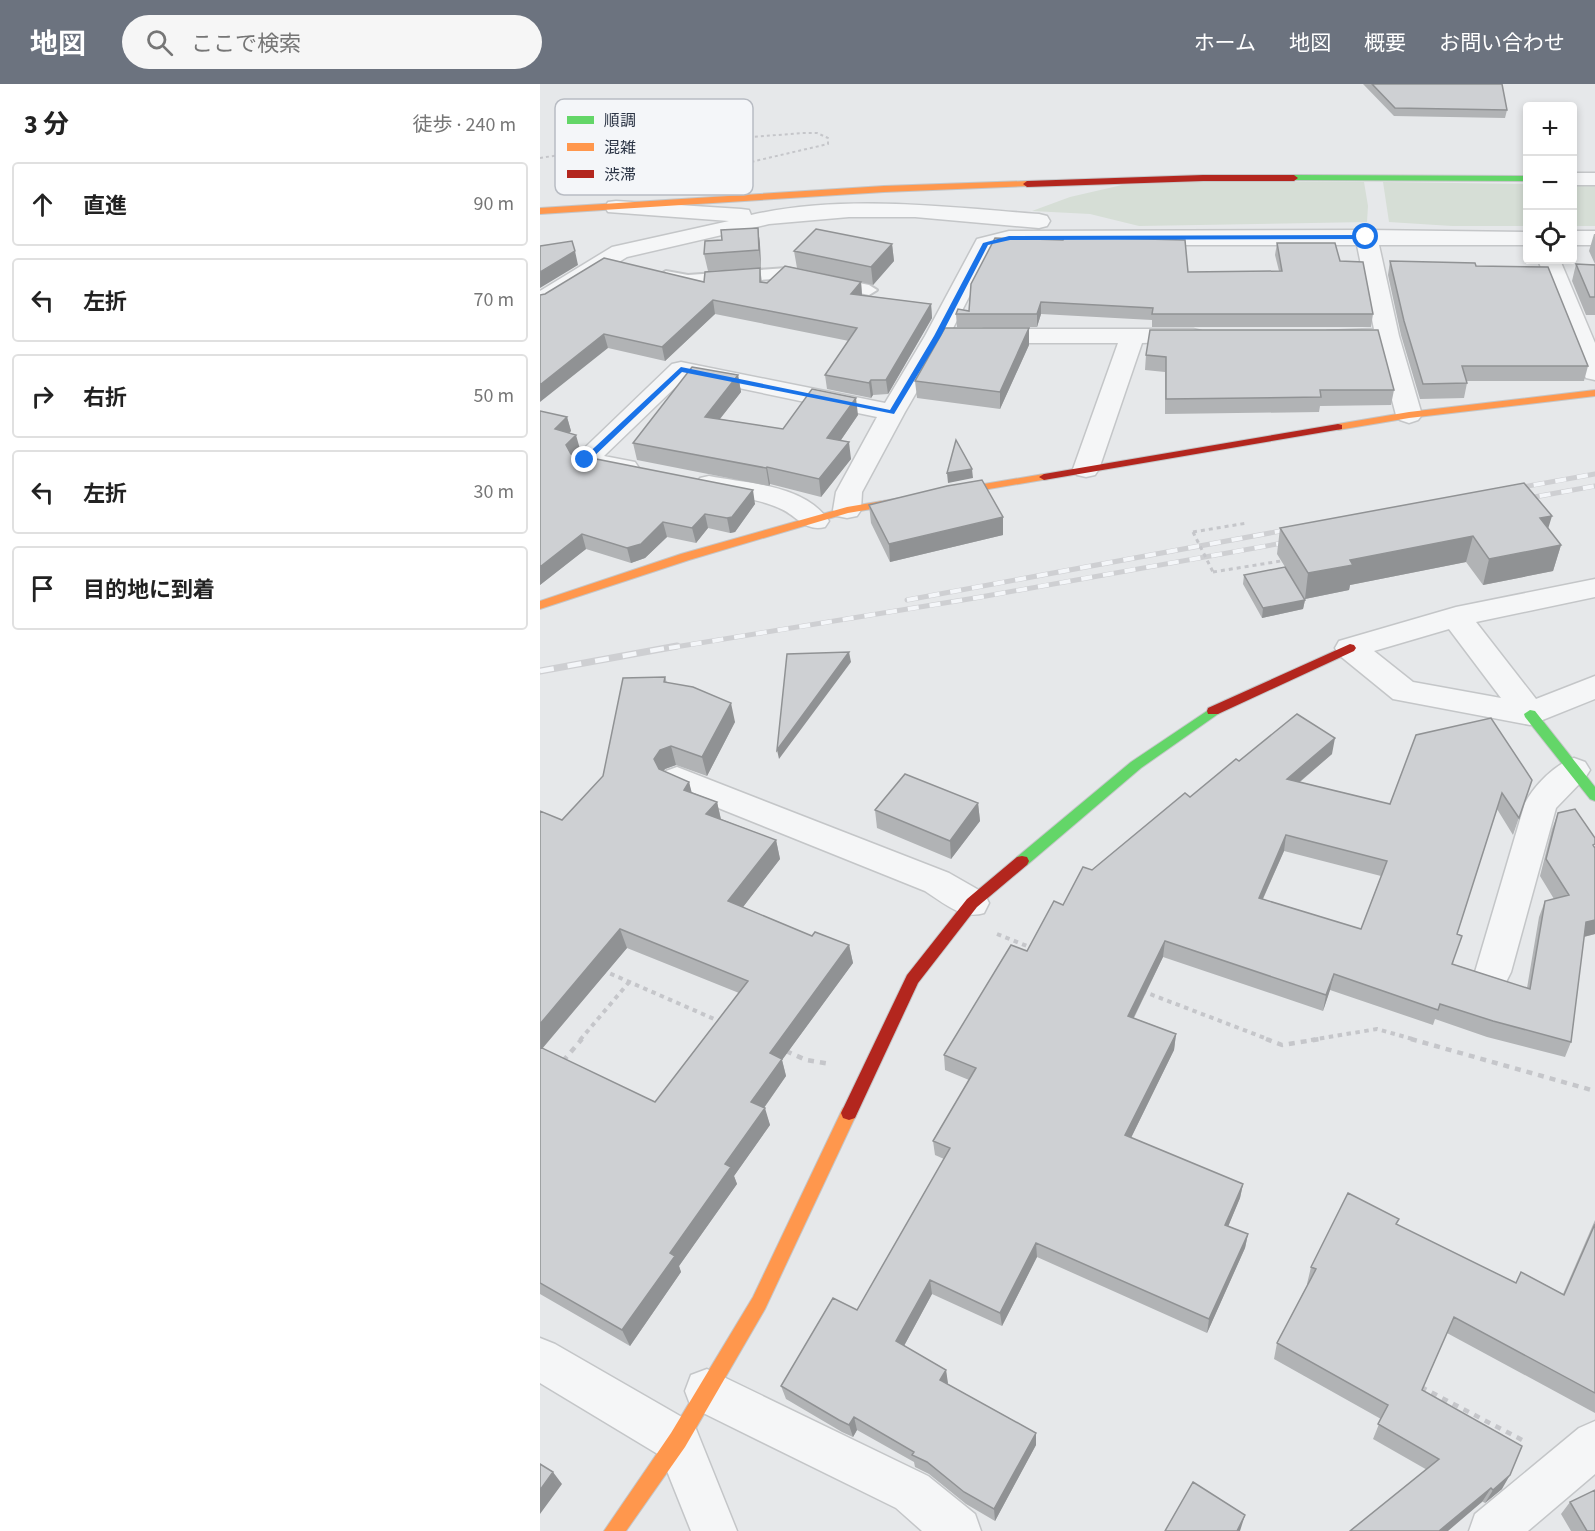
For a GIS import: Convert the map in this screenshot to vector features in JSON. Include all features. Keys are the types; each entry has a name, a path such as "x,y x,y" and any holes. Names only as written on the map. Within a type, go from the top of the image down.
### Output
{"street":[{"path":"540,211 884,189 1203,178 1523,179"},
{"path":"1577,179 1595,179"},
{"path":"545,296 620,252 770,218 849,211 915,211 1040,202"},
{"path":"606,207 729,213 770,218"},
{"path":"915,211 1093,225 1130,238"},
{"path":"1366,237 1387,336 1409,415"},
{"path":"847,510 849,492 892,412 938,336 985,244 1009,238 1523,237"},
{"path":"1577,238 1595,238"},
{"path":"1551,264 1595,373"},
{"path":"938,336 1214,336"},
{"path":"1086,469 1132,336"},
{"path":"1317,336 1387,336"},
{"path":"655,474 585,460 681,369 892,412"},
{"path":"540,605 686,557 847,510 1409,415 1595,393"},
{"path":"690,480 783,499 801,507 815,521"},
{"path":"614,1531 678,1440 759,1303 912,979 967,909 1136,765 1221,705 1350,648 1456,617 1595,588"},
{"path":"1456,617 1595,796"},
{"path":"1350,648 1404,691 1530,714 1595,687"},
{"path":"1494,972 1541,803 1574,770"},
{"path":"677,779 938,882 967,909"},
{"path":"540,1359 678,1440 714,1531"},
{"path":"707,1391 912,1492 958,1531"},
{"path":"1492,1531 1582,1455"}],"lane":[{"path":"600,264 622,268"},
{"path":"655,274 688,280 787,273 869,290"}],"path":[{"path":"753,137 817,133 828,138 828,144 753,162"},
{"path":"540,158 555,156"},
{"path":"1247,523 1193,532 1213,572 1281,561"},
{"path":"967,909 996,934 1040,951"},
{"path":"600,969 723,1023"},
{"path":"555,1070 630,981"},
{"path":"1139,989 1282,1045 1377,1029 1595,1091"},
{"path":"775,1046 806,1060 869,1070"},
{"path":"1416,1384 1582,1455"}],"shaded area":[{"path":"1218,181 1364,182 1368,206 1367,222 1139,226 1090,214 1032,211 1070,197 1122,185"},
{"path":"1383,182 1523,184 1523,226 1452,226 1389,222"},
{"path":"1577,184 1595,184 1595,226 1577,226"}],"building":[{"path":"1372,84 1502,84 1507,110 1395,108"},
{"path":"758,228 759,250 704,254 705,241 722,240 721,230"},
{"path":"816,229 892,244 871,267 794,251"},
{"path":"1064,237 1185,240 1188,272 1282,271 1277,243 1335,243 1340,261 1363,262 1373,314 1152,314 1153,308 1041,302 1037,314 956,314 958,309 969,311 971,284 995,238 1063,240"},
{"path":"572,241 575,251 540,272 540,246"},
{"path":"604,258 704,282 705,272 760,268 760,282 767,283 785,266 861,282 851,294 931,304 886,380 871,380 869,383 825,375 857,328 713,300 662,347 604,334 540,385 540,295"},
{"path":"1390,261 1548,267 1588,366 1462,366 1467,383 1423,384 1404,321"},
{"path":"1576,264 1595,265 1595,297 1590,297"},
{"path":"945,328 1029,328 1000,392 915,381"},
{"path":"1150,330 1378,330 1394,390 1320,390 1321,397 1166,399 1166,357 1146,355"},
{"path":"692,367 738,375 705,417 783,429 812,389 856,398 827,438 849,442 819,479 767,467 633,443"},
{"path":"540,411 567,417 555,429 576,435 566,445 571,454 753,490 732,517 705,514 692,528 663,522 641,544 627,548 582,534 540,567"},
{"path":"956,440 972,469 947,473"},
{"path":"982,480 1003,517 889,544 869,505 947,486"},
{"path":"1524,483 1552,516 1540,518 1561,545 1489,559 1473,536 1350,560 1353,565 1308,573 1280,528"},
{"path":"1285,567 1305,600 1263,608 1244,575"},
{"path":"849,652 777,750 787,654"},
{"path":"665,677 664,682 693,687 731,703 702,757 671,746 660,750 654,759 659,769 689,782 684,790 717,802 706,814 776,840 728,901 812,936 815,932 849,945 770,1053 782,1059 751,1102 765,1108 725,1164 731,1167 670,1253 675,1256 622,1330 540,1283 540,1047 655,1102 748,981 620,929 540,1024 540,811 562,820 603,776 623,678"},
{"path":"1297,714 1335,738 1287,779 1390,804 1416,735 1491,718 1532,780 1519,818 1502,793 1457,934 1462,936 1452,964 1530,989 1545,901 1569,895 1546,859 1558,813 1575,809 1595,838 1593,845 1595,848 1595,920 1586,922 1571,1042 1440,1004 1438,1010 1334,974 1326,995 1165,941 1128,1016 1176,1034 1125,1135 1243,1184 1225,1225 1248,1234 1209,1319 1036,1243 1000,1313 930,1280 896,1341 946,1370 940,1380 1036,1433 994,1509 964,1492 927,1462 912,1455 914,1452 854,1417 849,1425 781,1386 833,1298 857,1310 950,1148 933,1141 976,1068 944,1055 1011,945 1027,951 1054,901 1063,905 1083,867 1092,870 1185,793 1190,797 1236,759 1239,761","holes":["1286,835 1387,861 1361,929 1259,898"]},
{"path":"905,774 978,803 950,841 875,810"},
{"path":"1348,1193 1399,1219 1396,1224 1516,1283 1521,1272 1564,1295 1595,1224 1595,1393 1454,1317 1422,1390 1522,1446 1510,1475 1439,1531 1350,1531 1439,1459 1378,1424 1388,1405 1277,1343 1316,1269 1311,1267"},
{"path":"540,1464 553,1472 540,1490"},
{"path":"1193,1482 1245,1515 1237,1531 1165,1531"},
{"path":"1595,1490 1595,1531 1587,1531 1570,1502"}],"railway":[{"path":"1512,489 1595,474"},
{"path":"1518,500 1595,486"},
{"path":"907,600 1297,528"},
{"path":"669,648 975,598 1294,541"},
{"path":"540,671 677,646"}],"traffic: fast":[{"path":"1294,178 1523,179"},
{"path":"1022,861 1136,765 1213,711"},
{"path":"1530,714 1595,796"}],"traffic: slow":[{"path":"540,211 884,189 1027,184"},
{"path":"1338,427 1409,415 1595,393"},
{"path":"540,605 685,557 847,510 1044,477"},
{"path":"614,1531 678,1440 759,1303 849,1113"}],"traffic: jam":[{"path":"1027,184 1203,178 1294,178"},
{"path":"1044,477 1338,427"},
{"path":"1213,711 1350,648"},
{"path":"849,1113 912,979 972,903 1022,861"}],"route":[{"path":"585,460 681,369 892,412 938,336 985,244 1009,238 1366,237"}]}
